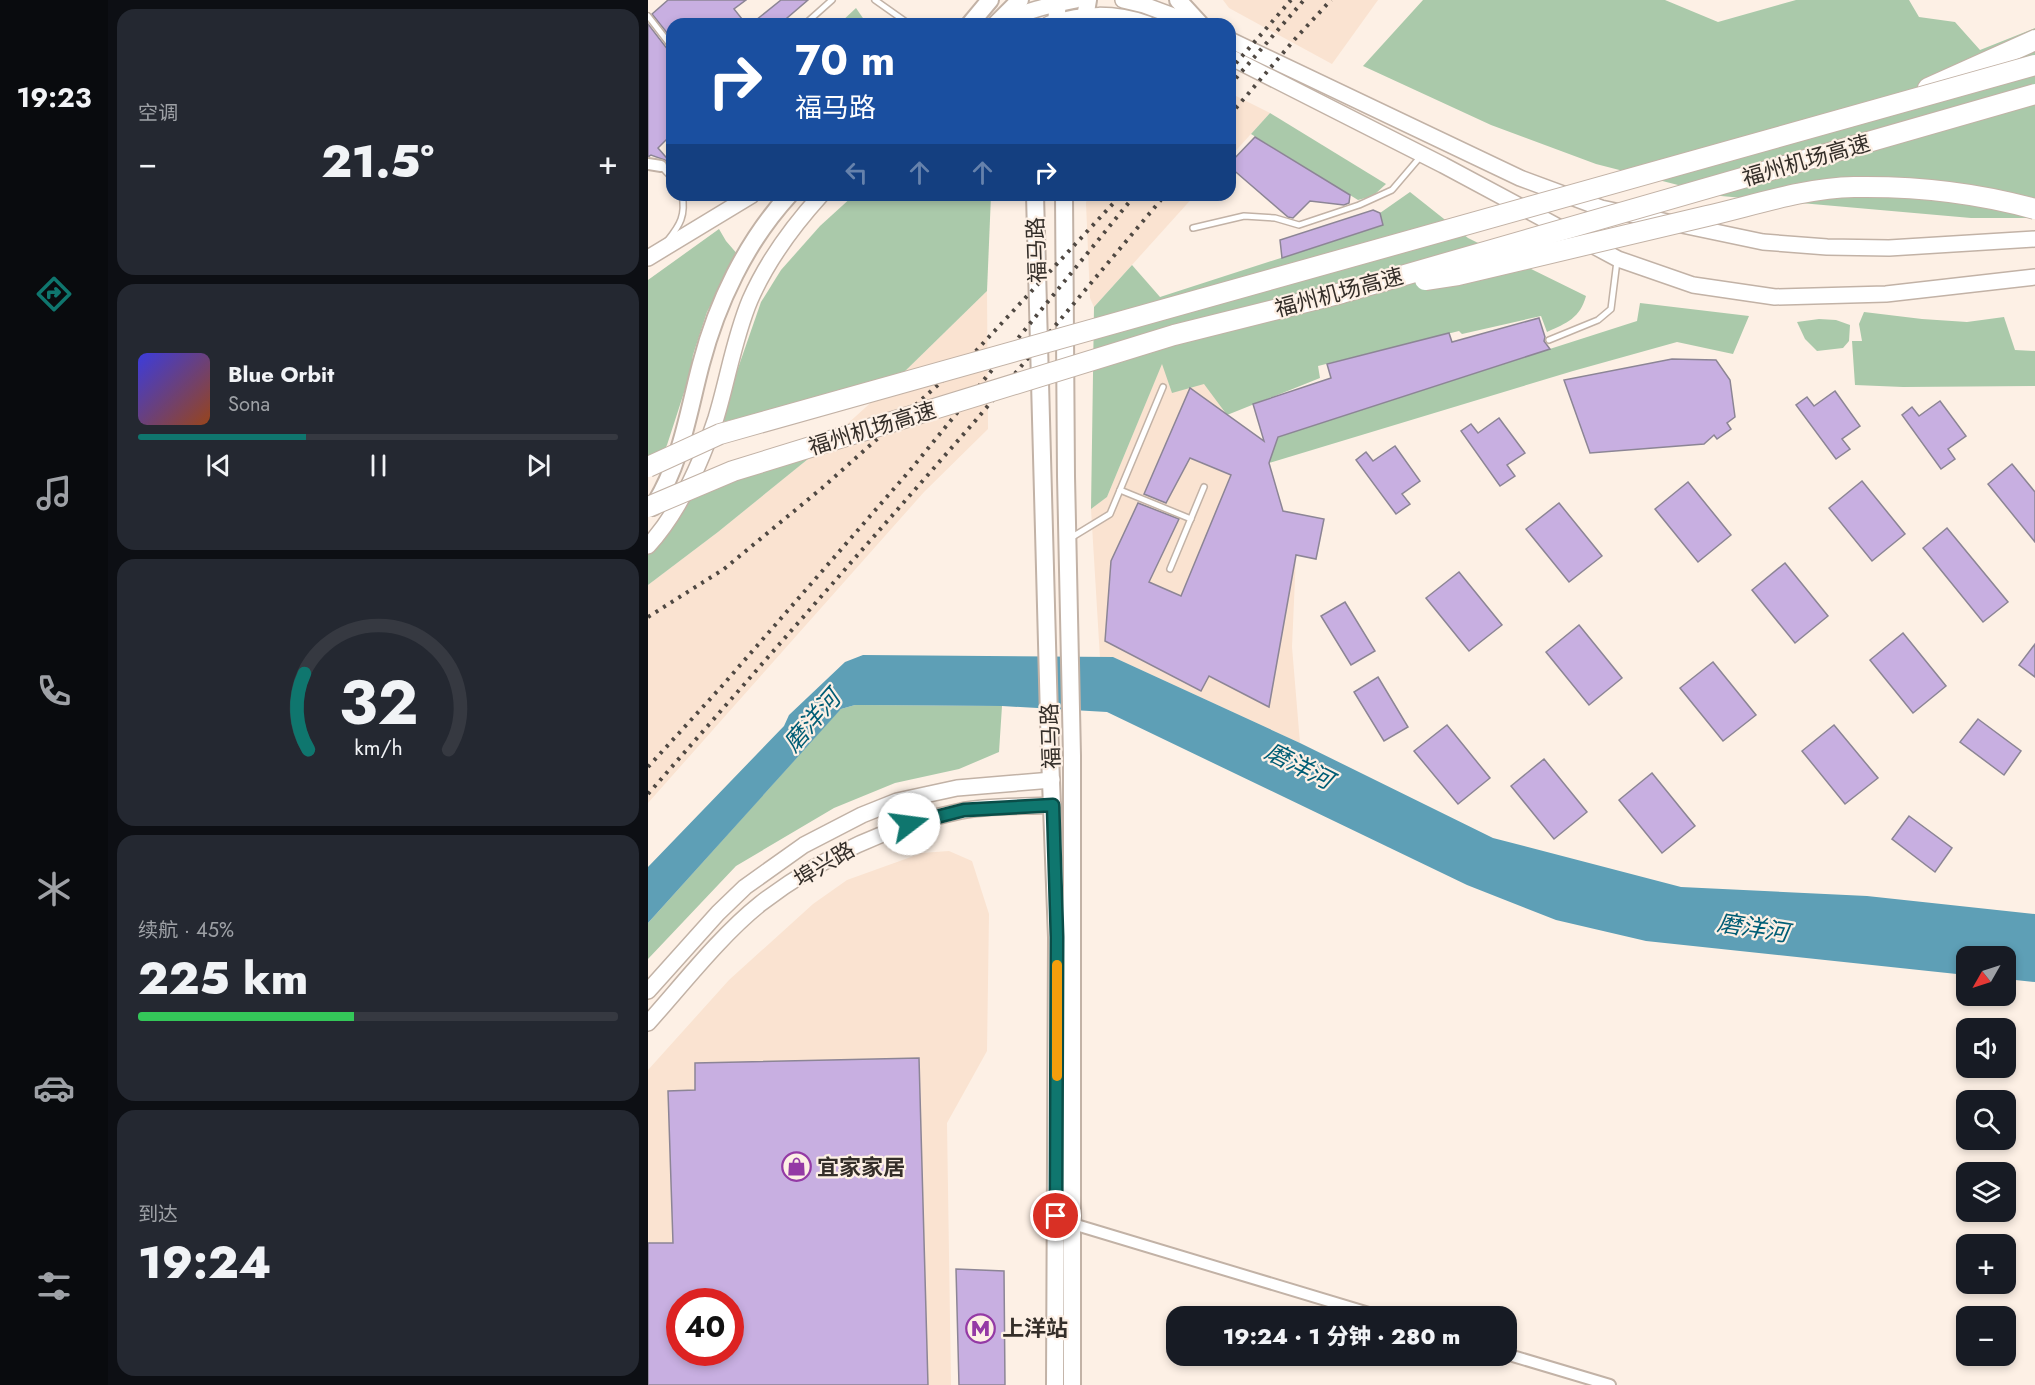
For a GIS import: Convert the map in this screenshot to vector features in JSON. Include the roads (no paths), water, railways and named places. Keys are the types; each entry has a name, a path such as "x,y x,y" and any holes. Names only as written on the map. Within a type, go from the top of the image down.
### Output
{"highway":[{"path":"1868,113 2035,40"},
{"name":"福州机场高速","path":"648,467 720,434 2035,65"},
{"name":"福州机场高速","path":"648,507 733,471 1174,335 1342,292 2035,94"},
{"path":"1342,292 1458,274 1711,215 1782,196 1853,187 1932,191 2014,203 2035,209"},
{"path":"1964,196 2035,198"}],"main road":[{"path":"975,18 990,0"},
{"path":"1004,18 1020,0"},
{"path":"1011,18 1058,2 1076,0"},
{"path":"1085,18 1088,0"},
{"path":"1122,0 1180,18"},
{"path":"1178,0 1194,18"},
{"path":"1055,18 1058,2"},
{"path":"1098,18 1112,15 1129,18"},
{"path":"1236,43 1520,178 1601,208 1763,242 1827,247 1889,248 2035,239"},
{"path":"1236,60 1422,154 1618,259 1693,285 1775,297 1886,294 2035,277"},
{"path":"654,255 742,201"},
{"path":"648,514 664,490 678,457 711,330 726,291 750,247 784,201"},
{"path":"648,546 680,500 699,461 716,418 734,343 750,300 769,261 815,201"},
{"name":"福马路","path":"1035,201 1057,937 1055,1385"},
{"name":"福马路","path":"1064,201 1072,721 1072,1385"},
{"name":"埠兴路","path":"648,991 718,913 746,887 814,839 862,815 897,801 957,788 1052,780"},
{"name":"埠兴路","path":"648,1023 732,930 760,904 816,866 868,838 909,824 964,810 1053,805"}],"street":[{"path":"648,164 666,167"},
{"path":"1073,1224 1345,1306"},
{"path":"1517,1357 1610,1385"}],"lane":[{"path":"812,18 832,0"},
{"path":"876,0 901,18"},
{"path":"648,16 666,39"},
{"path":"1193,228 1244,216 1275,218 1299,225 1359,205 1392,190 1422,154"},
{"path":"654,255 681,222 683,201"},
{"path":"1549,340 1598,320 1611,309 1618,259"},
{"path":"1068,540 1110,514 1163,387"},
{"path":"1170,569 1203,487"},
{"path":"1120,490 1191,519"}],"water":[{"name":"磨洋河","path":"863,655 1113,657 1300,743 1493,838 1681,887 1867,896 2035,914 2035,982 2016,980 2016,946 1956,946 1956,974 1646,941 1556,920 1467,885 1107,712 1002,706 855,705 841,709 648,923 648,867 784,726 789,715 845,662"}],"railway":[{"path":"1236,63 1291,0"},
{"path":"1236,78 1304,0"},
{"path":"1236,108 1331,0"},
{"path":"648,617 724,569 822,488 974,353 1115,201"},
{"path":"648,767 722,686 912,468 1130,201"},
{"path":"648,794 976,420 1160,201"}],"place":[{"name":"宜家家居","path":"796,1167"},
{"name":"上洋站","path":"981,1328"}]}
